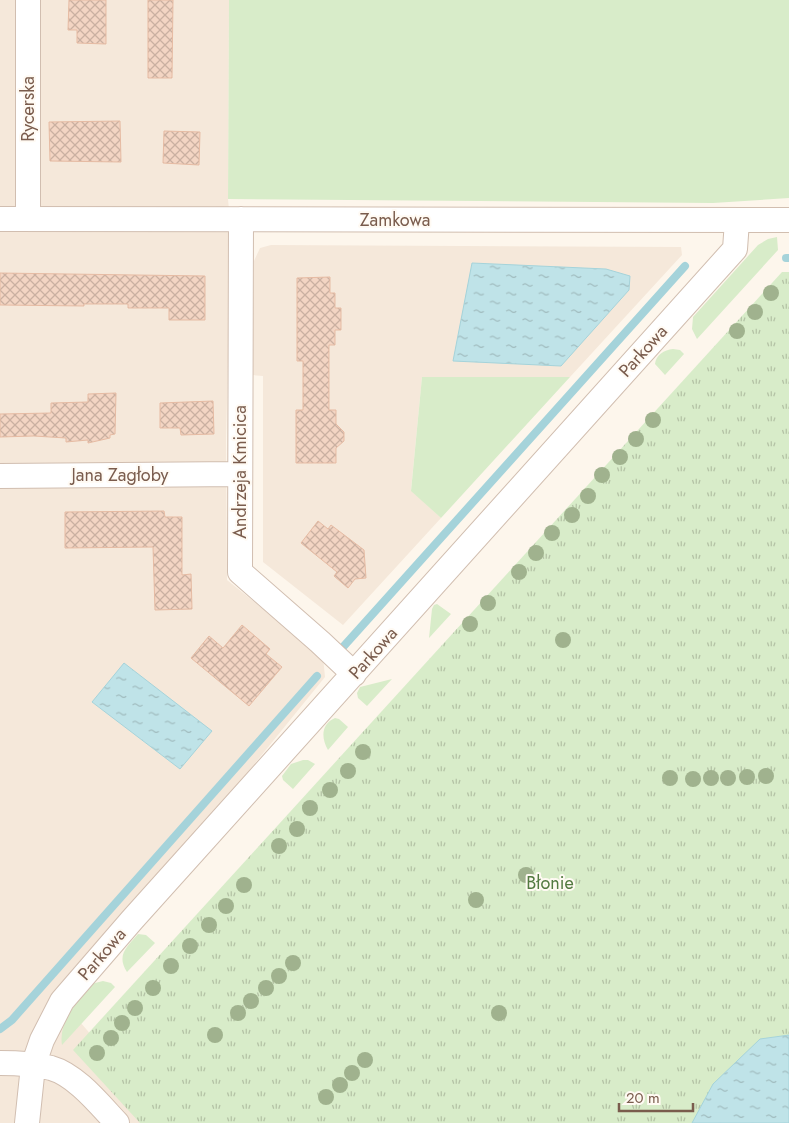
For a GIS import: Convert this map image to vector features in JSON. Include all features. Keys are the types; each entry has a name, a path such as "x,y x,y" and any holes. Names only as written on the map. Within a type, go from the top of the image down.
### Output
{"street":[{"name":"Rycerska","path":"28,0 28,219"},
{"name":"Zamkowa","path":"0,219 789,220"},
{"name":"Andrzeja Kmicica","path":"241,219 240,572 354,674"},
{"name":"Parkowa","path":"27,1123 33,1066 42,1040 62,1001 132,920 735,249 737,221"},
{"name":"Jana Zagłoby","path":"0,476 239,474"},
{"path":"0,1063 51,1068 68,1075 96,1100 117,1123"}],"shaded area":[{"path":"0,0 229,0 228,199 231,233 226,441 227,580 323,657 325,677 62,1001 167,1123 0,1123"},
{"path":"271,245 681,247 682,255 570,377 422,377 411,490 441,518 343,625 263,562 263,376 252,375 254,261 260,248"}],"green space":[{"path":"229,0 789,0 789,198 713,203 228,199"},
{"path":"777,237 778,250 697,339 692,329 693,317 758,245 768,239"},
{"name":"Błonie","path":"782,272 789,272 789,1123 140,1123 73,1050"},
{"path":"673,349 680,350 684,354 665,375 655,364 661,354"},
{"path":"422,377 570,377 441,518 411,491"},
{"path":"437,604 451,614 429,638 432,609"},
{"path":"392,679 367,706 358,698 357,693 360,687"},
{"path":"335,718 348,727 328,750 323,736 327,724"},
{"path":"308,760 315,764 293,789 283,780 282,776 291,764"},
{"path":"138,934 146,935 155,943 127,972 123,961 124,951"},
{"path":"103,981 111,983 115,987 62,1045 63,1028 70,1012 91,984"}],"water":[{"path":"472,263 606,269 630,276 629,290 561,366 453,361"},
{"path":"124,663 212,731 180,769 92,702"},
{"path":"789,1035 789,1123 692,1123 713,1084 760,1039"}],"building":[{"path":"69,0 106,0 106,44 77,43 77,30 68,30"},
{"path":"148,0 173,0 172,78 148,78"},
{"path":"120,121 121,162 50,161 49,122"},
{"path":"164,131 200,132 199,165 163,163"},
{"path":"0,273 205,276 205,320 169,320 169,308 128,308 128,304 84,304 84,306 0,305"},
{"path":"330,277 330,293 335,293 335,308 341,308 341,330 335,330 335,345 329,345 329,410 336,410 336,424 344,432 344,441 336,448 336,463 296,463 296,410 303,410 303,361 297,361 297,278"},
{"path":"116,393 115,434 110,435 110,438 88,443 88,440 66,442 66,438 34,436 0,437 0,414 51,413 51,403 88,402 88,394"},
{"path":"213,401 214,434 181,435 180,428 160,428 160,403"},
{"path":"164,511 165,517 182,517 182,575 191,574 192,609 155,610 153,547 65,548 65,512"},
{"path":"318,521 328,529 331,525 364,550 366,578 355,579 348,588 334,576 337,572 301,543"},
{"path":"242,625 270,649 266,654 282,667 249,706 191,658 209,636 223,648"}],"waterway":[{"path":"343,647 685,266"},
{"path":"0,1029 12,1020 317,676"}]}
